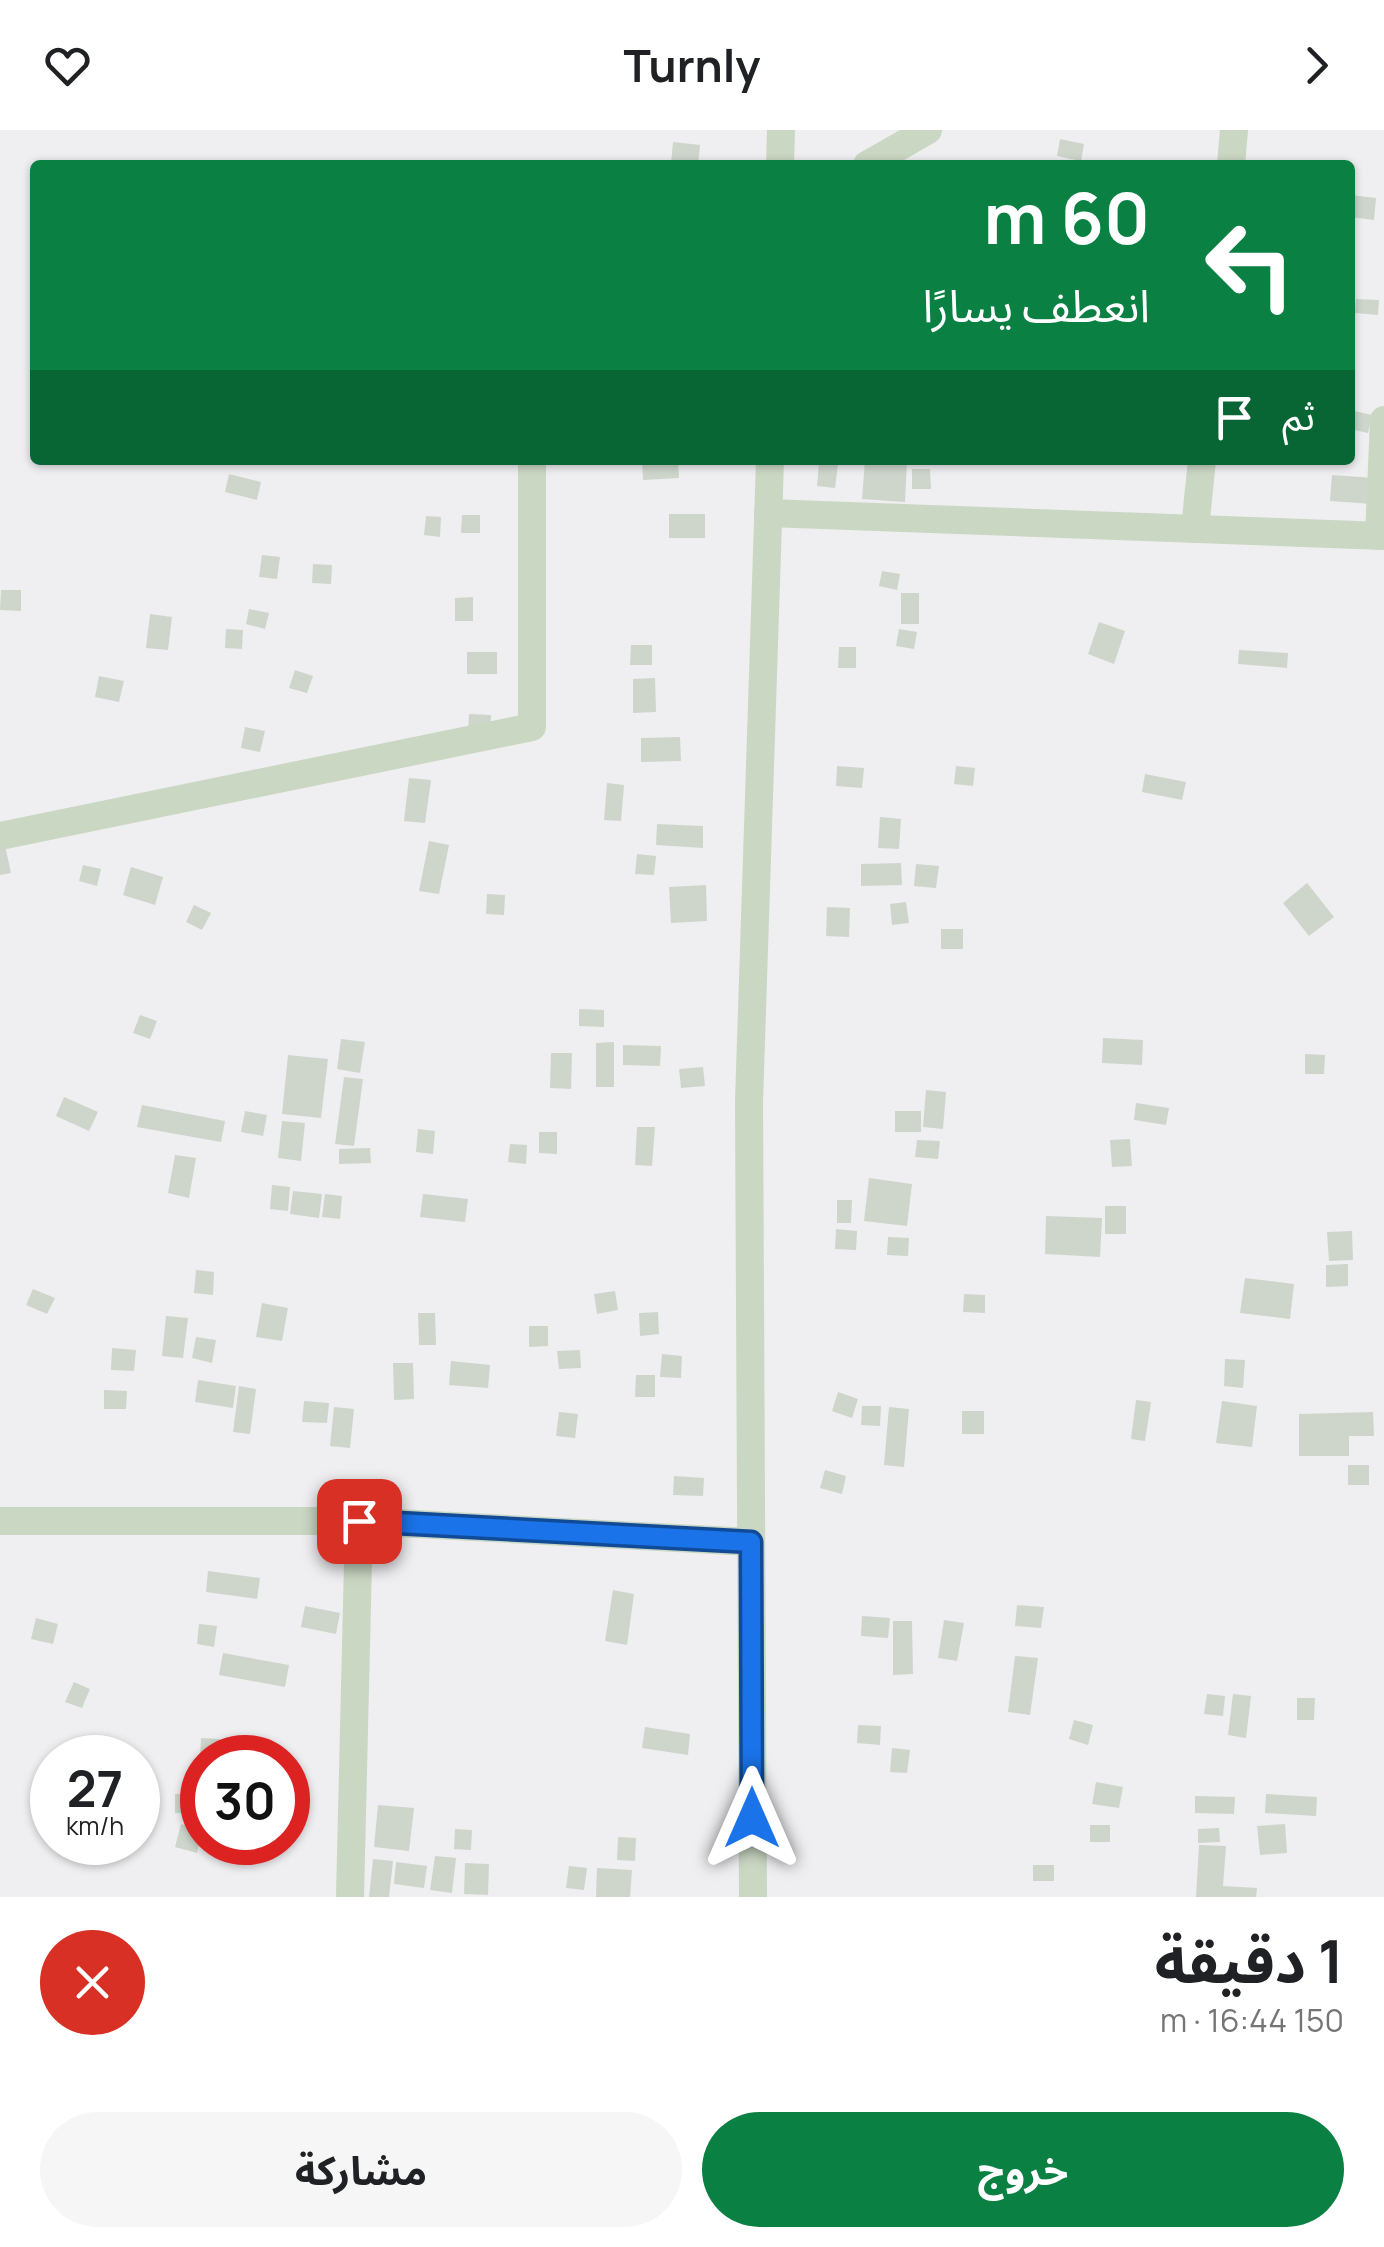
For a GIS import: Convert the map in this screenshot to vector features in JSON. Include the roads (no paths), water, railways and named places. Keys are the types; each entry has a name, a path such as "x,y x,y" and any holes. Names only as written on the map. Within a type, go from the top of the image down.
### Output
{"street":[{"path":"780,160 781,130"},
{"path":"876,160 928,130"},
{"path":"1231,160 1234,130"},
{"path":"768,513 1381,536 1384,420"},
{"path":"0,836 532,727 532,465"},
{"path":"753,1897 749,1102 770,465"},
{"path":"1196,529 1202,465"},
{"path":"0,1521 359,1521 751,1542"},
{"path":"350,1897 359,1521"}]}
